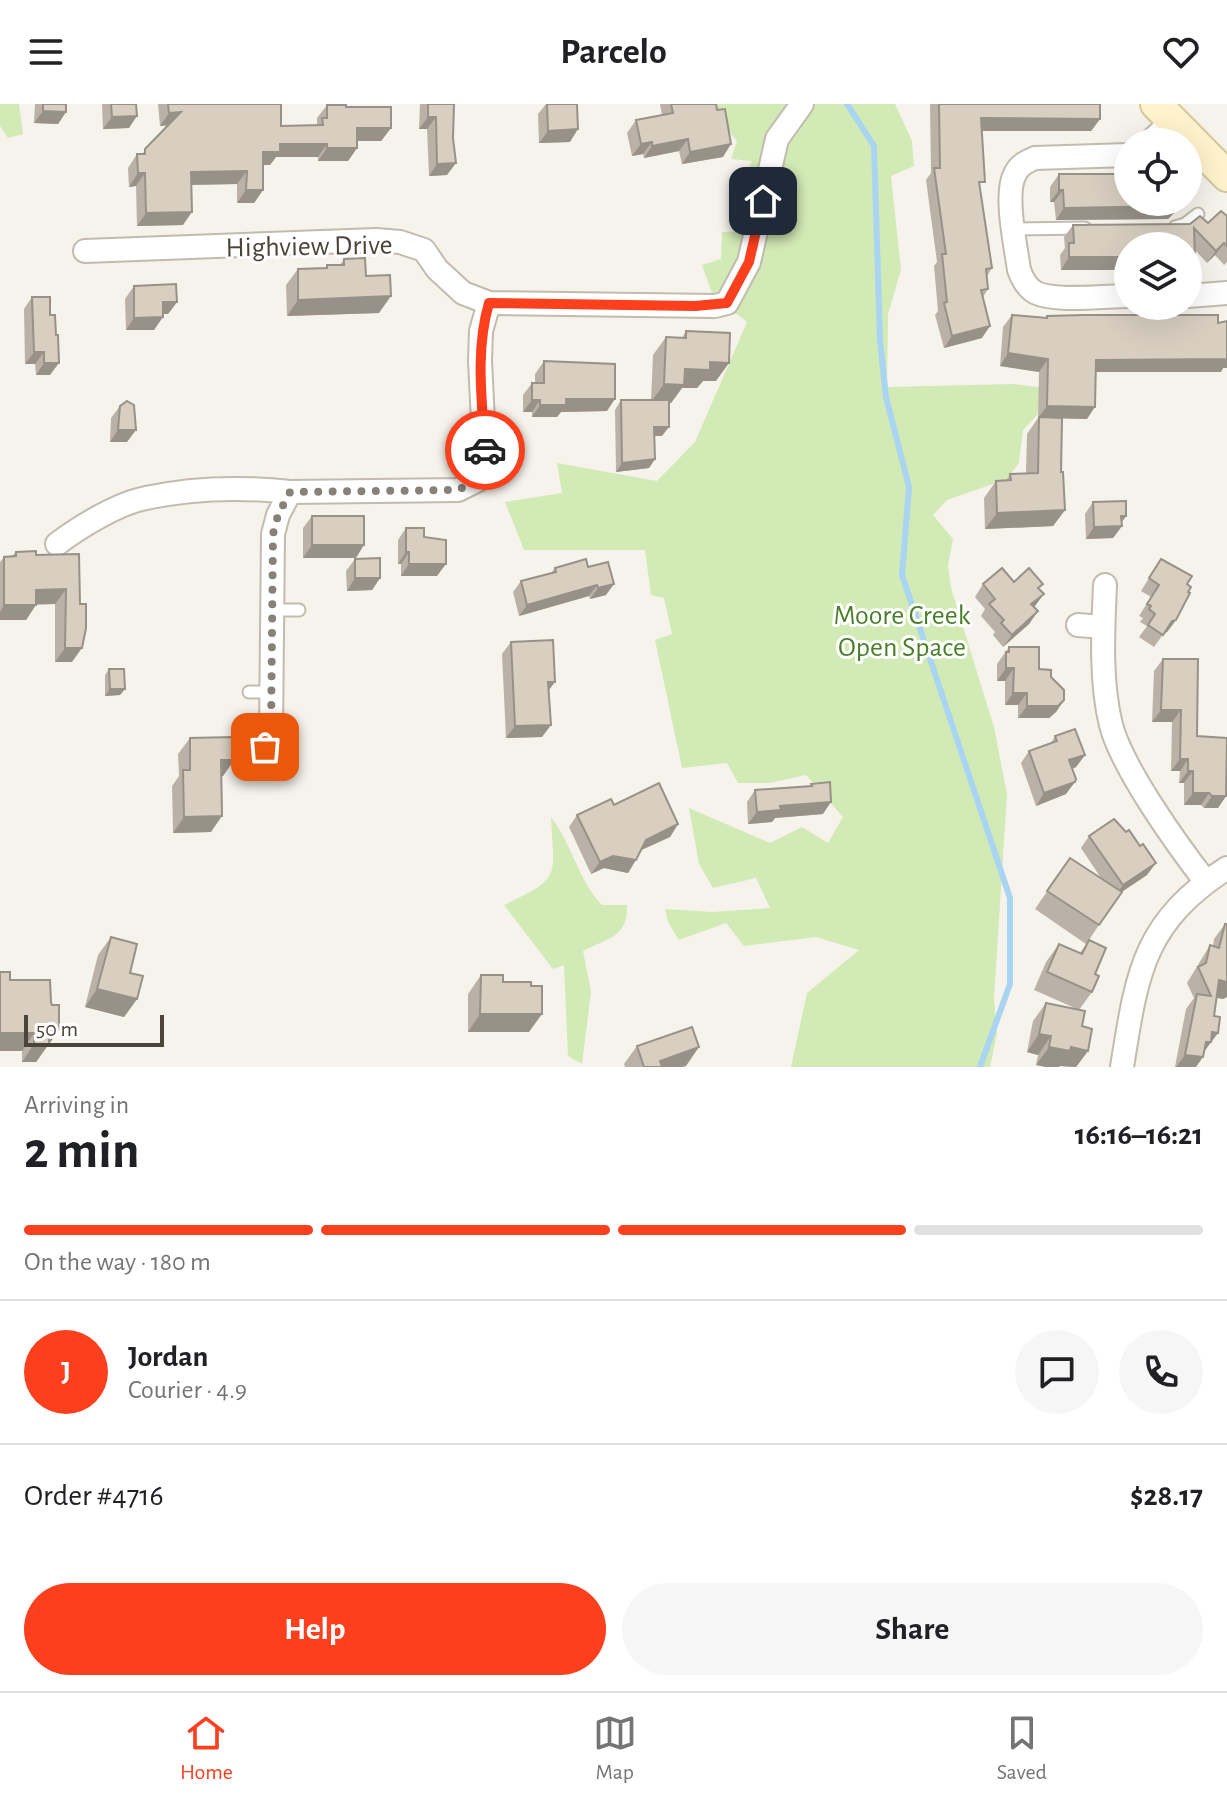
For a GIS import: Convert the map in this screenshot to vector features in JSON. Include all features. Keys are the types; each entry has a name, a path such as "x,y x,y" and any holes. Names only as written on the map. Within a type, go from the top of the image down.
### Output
{"main road":[{"path":"1164,112 1227,176"}],"street":[{"name":"Highview Drive","path":"85,251 376,240 400,242 424,250 437,269 463,293 489,303 695,306 727,303 749,262 777,139 802,104"},
{"path":"1114,155 1035,158 1023,164 1012,181 1014,229 1023,281 1034,292 1049,296 1114,296"},
{"path":"1202,295 1227,293"},
{"path":"57,544 81,526 144,498 229,489 290,492 458,490 478,480 485,461 481,331 489,303"},
{"path":"257,762 271,732 260,692 272,610 273,534 278,515 290,492"},
{"path":"1105,585 1103,627 1112,727 1124,759 1206,882"},
{"path":"1078,625 1103,627"},
{"path":"1122,1067 1134,998 1148,951 1170,914 1227,868"}],"lane":[{"path":"1162,227 1177,227 1195,216"},
{"path":"1014,229 1099,228"},
{"path":"272,610 299,610"}],"green space":[{"path":"0,104 19,104 23,134 8,138 0,126"},
{"name":"Moore Creek Open Space","path":"707,104 895,104 912,141 914,166 891,176 901,270 888,314 887,387 1014,384 1061,390 1023,430 1019,463 1007,479 947,500 933,515 953,539 948,565 951,588 994,727 1007,794 994,999 997,1034 990,1067 791,1067 807,993 859,950 816,937 744,946 726,923 679,940 668,922 665,909 712,912 770,908 756,878 713,888 699,864 689,808 770,843 802,827 828,843 843,817 806,775 769,783 738,783 727,763 682,768 655,640 672,634 664,598 651,595 645,550 524,550 505,502 562,493 557,463 657,481 695,442 747,322 713,296 702,265 721,259 722,232 748,231 758,213 734,190 752,161 731,159 737,141"},
{"path":"551,817 587,884 602,905 627,905 620,931 583,951 591,992 582,1064 568,1056 564,965 553,969 504,905 536,888 550,874 553,865"}],"building":[{"path":"43,104 66,104 66,112 43,111"},
{"path":"111,104 136,104 137,116 112,117"},
{"path":"168,104 281,104 281,126 323,125 322,118 327,118 327,105 391,107 391,128 357,128 357,148 327,148 327,144 280,144 280,152 263,152 263,190 246,190 247,171 191,172 192,212 146,213 145,173 138,173 137,154 145,154 145,149 181,112 169,113"},
{"path":"428,104 454,104 456,163 437,164 436,117 428,117"},
{"path":"547,104 577,104 578,129 548,131"},
{"path":"671,104 716,104 717,110 725,109 731,144 690,152 688,139 652,146 652,142 641,144 636,120 673,113"},
{"path":"939,104 1100,104 1100,119 981,118 985,182 979,182 992,268 986,269 988,289 981,290 990,326 952,336 944,303 947,302 942,254 946,254 934,168 940,168"},
{"path":"1059,174 1114,174 1114,207 1064,208 1063,190 1059,190"},
{"path":"1221,211 1227,216 1227,246 1224,243 1216,251 1202,236 1202,232 1194,228 1194,232 1114,232 1114,257 1069,257 1069,243 1074,243 1073,225 1190,224 1200,216 1208,223"},
{"path":"365,258 366,276 390,275 391,296 298,300 298,269 327,268 327,265 344,265 344,259"},
{"path":"176,284 177,302 163,302 163,317 134,318 134,286"},
{"path":"32,297 50,297 50,315 55,315 58,335 59,363 44,363 44,352 34,352"},
{"path":"1012,315 1047,318 1114,315 1114,320 1202,320 1202,315 1218,315 1218,323 1227,321 1227,359 1096,360 1095,407 1047,406 1048,359 1008,353"},
{"path":"686,331 730,333 729,363 710,362 710,370 685,369 684,385 664,384 666,337 686,338"},
{"path":"544,361 615,364 615,399 566,399 566,405 540,405 540,400 532,400 532,383 544,383"},
{"path":"621,400 669,400 669,427 654,427 655,459 622,463"},
{"path":"127,401 134,405 136,430 118,430 120,406"},
{"path":"1039,417 1062,418 1061,472 1065,510 997,513 996,481 1011,480 1010,474 1038,473"},
{"path":"1126,501 1126,516 1121,516 1122,526 1094,527 1093,502"},
{"path":"312,516 364,516 364,545 312,545"},
{"path":"406,528 424,528 424,537 446,540 446,564 409,564"},
{"path":"36,551 36,555 79,554 80,604 86,604 82,648 65,648 66,589 36,590 36,605 4,605 4,557 16,556 16,552"},
{"path":"380,558 380,578 355,578 355,559"},
{"path":"586,559 588,567 608,562 614,584 598,588 597,585 527,605 521,581 556,572 555,568"},
{"path":"1161,559 1192,576 1187,584 1191,587 1190,593 1176,620 1163,635 1148,625 1155,614 1147,604 1159,585 1149,578"},
{"path":"1002,568 1014,582 1029,568 1043,584 1038,588 1044,594 1031,604 1038,611 1012,635 1001,623 1004,620 989,604 995,599 983,584"},
{"path":"553,640 555,682 548,682 551,725 515,726 511,642"},
{"path":"1009,647 1039,647 1039,669 1051,670 1051,677 1064,690 1064,700 1058,706 1027,706 1027,693 1013,693 1014,668 1006,668"},
{"path":"1163,659 1198,659 1197,736 1227,738 1226,796 1193,793 1193,771 1188,771 1188,759 1180,759 1181,710 1161,710"},
{"path":"109,669 124,669 125,689 110,689"},
{"path":"1075,729 1085,755 1069,760 1075,782 1044,793 1029,751 1057,741 1055,736"},
{"path":"233,737 234,760 221,760 222,816 184,817 183,770 190,770 190,738"},
{"path":"830,782 831,802 780,806 781,810 757,812 755,790"},
{"path":"659,783 678,824 646,840 636,860 613,856 600,862 577,815 611,799 614,805"},
{"path":"1114,819 1126,832 1129,830 1140,846 1143,844 1156,863 1123,885 1089,836"},
{"path":"1070,858 1122,892 1099,925 1047,891"},
{"path":"1225,924 1227,982 1219,980 1214,1016 1220,1017 1218,1033 1212,1032 1211,1042 1206,1042 1203,1057 1185,1055 1197,994 1211,996 1198,967 1206,963 1210,945 1219,948"},
{"path":"111,937 137,944 130,973 143,976 137,999 97,989"},
{"path":"1089,940 1106,948 1095,974 1099,976 1092,992 1047,972 1059,944 1082,954"},
{"path":"0,972 10,972 10,980 50,980 52,1005 59,1005 59,1030 49,1033 49,1044 34,1044 34,1033 2,1033 0,1048"},
{"path":"481,975 503,975 503,982 531,982 531,986 542,986 542,1014 480,1014"},
{"path":"1046,1003 1085,1011 1082,1026 1092,1029 1088,1051 1049,1047 1051,1036 1039,1034"},
{"path":"692,1027 699,1047 660,1061 662,1067 644,1067 637,1046"}],"waterway":[{"path":"847,104 874,146 880,341 886,397 909,487 902,575 1010,898 1010,984 980,1067"}],"way so far":[{"path":"265,747 271,732 273,534 278,515 290,492 458,490 478,480 485,461 485,450"}],"route":[{"path":"485,450 480,361 481,331 489,303 542,306 715,306 727,303 738,288 749,262 763,201"}]}
